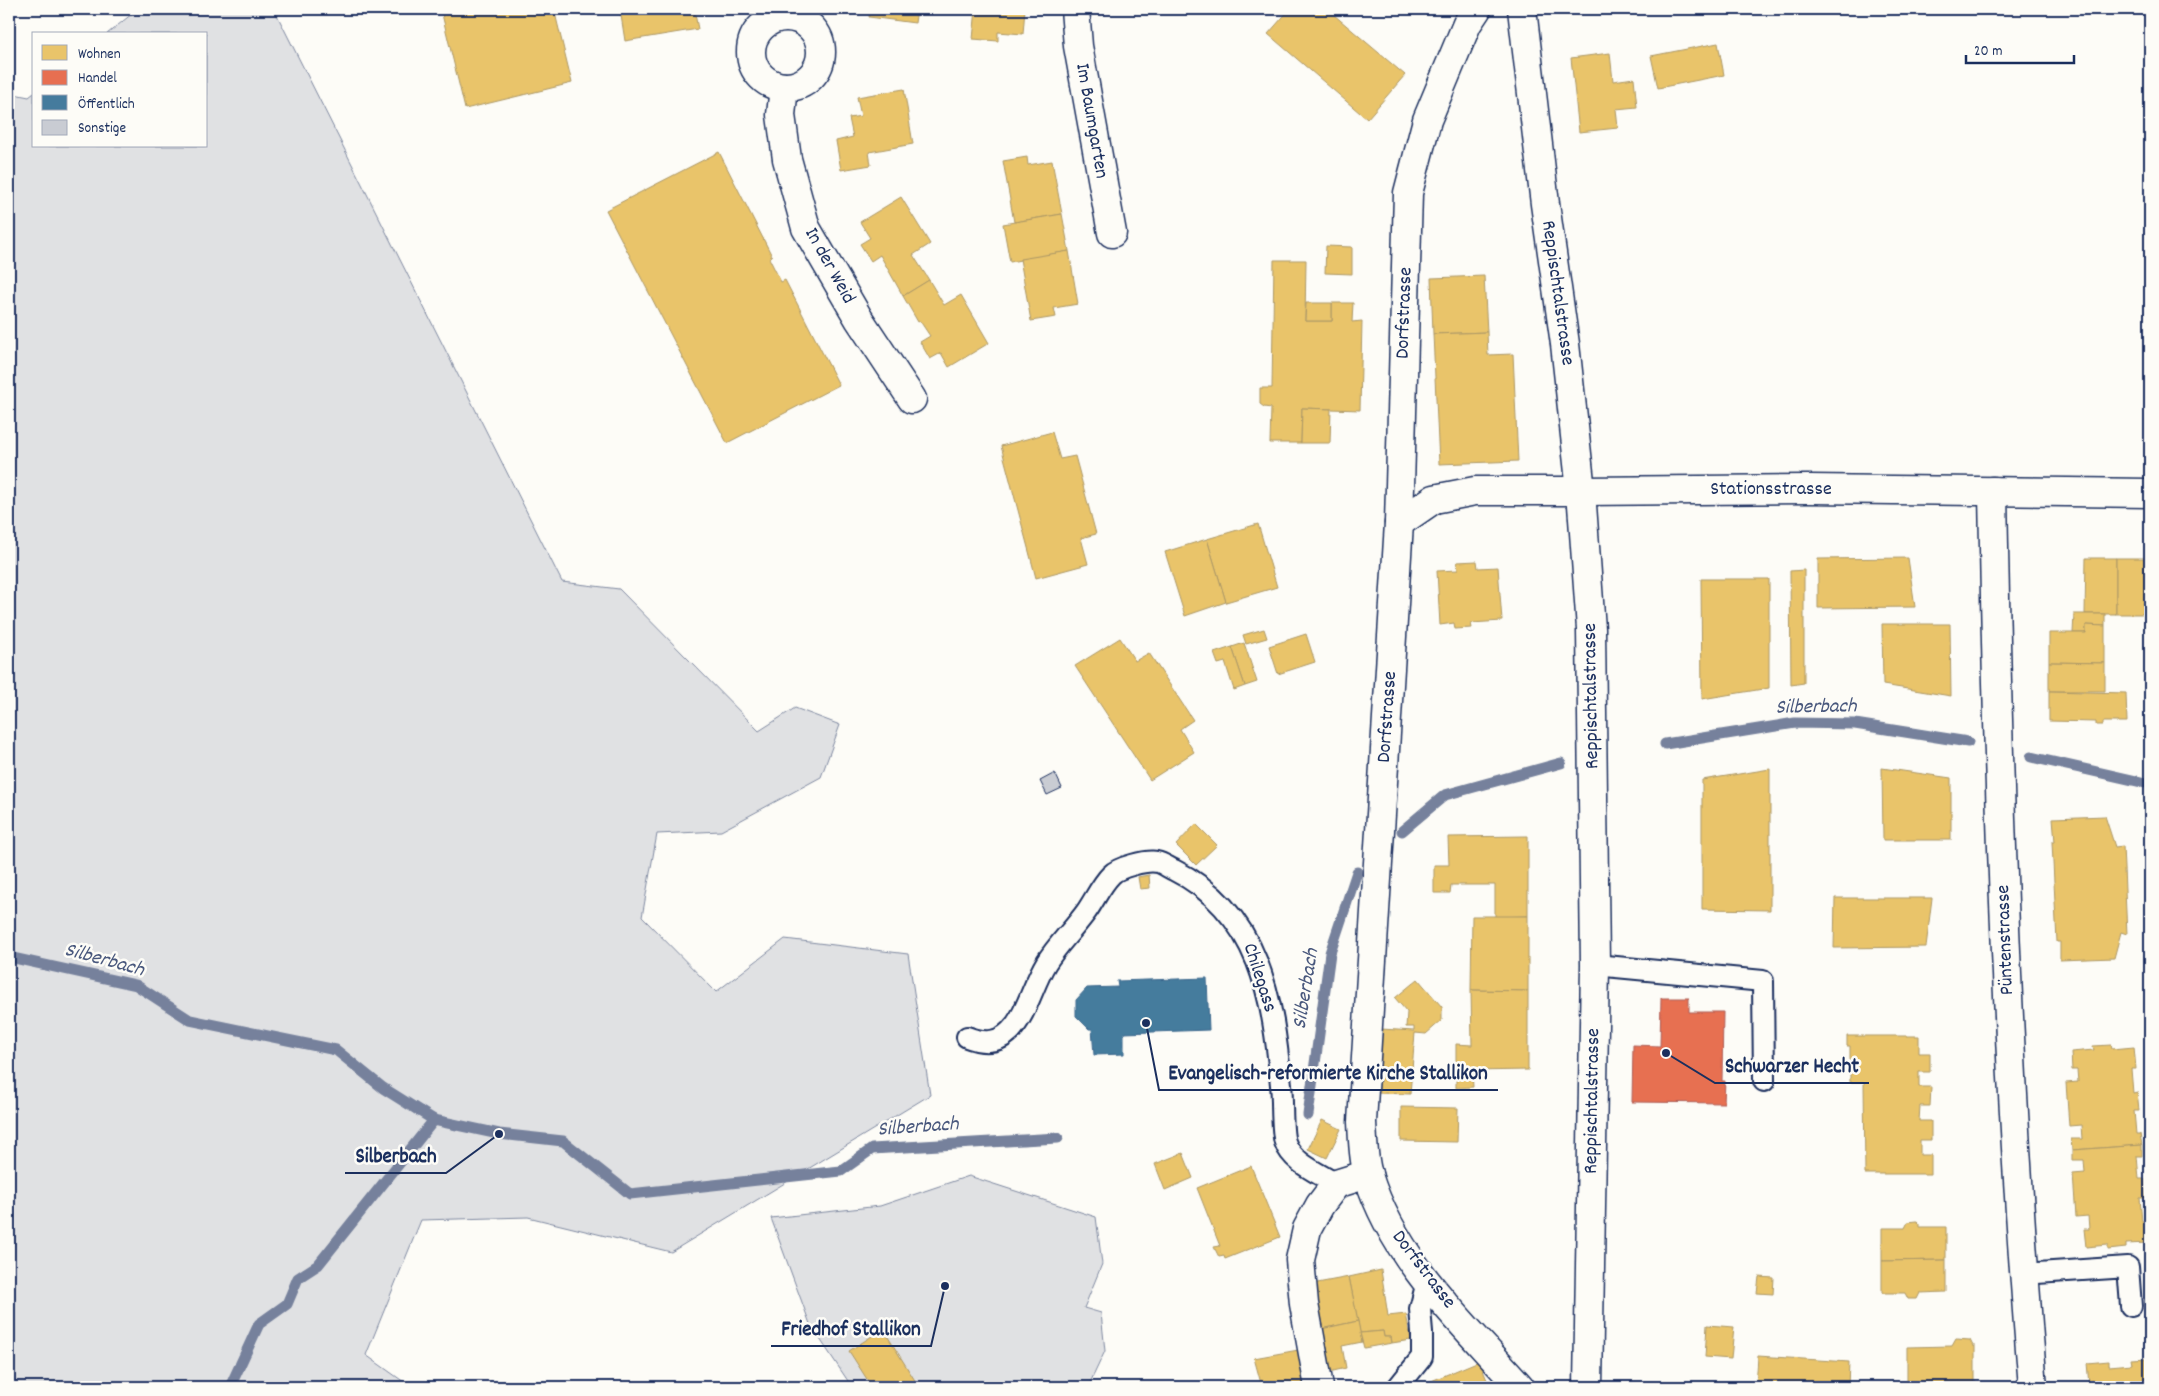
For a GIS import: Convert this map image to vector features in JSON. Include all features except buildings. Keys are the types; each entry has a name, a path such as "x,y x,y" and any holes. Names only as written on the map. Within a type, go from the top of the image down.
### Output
{"street":[{"name":"Im Baumgarten","path":"1075,9 1078,46 1112,233"},
{"name":"Dorfstrasse","path":"1477,9 1468,24 1427,120 1408,193 1399,523 1362,1122 1363,1148 1368,1174 1388,1223 1406,1256 1520,1387"},
{"name":"Reppischtalstrasse","path":"1522,9 1545,204 1565,344 1581,491 1591,629 1595,965 1588,1387"},
{"path":"790,13 810,28 817,38 820,49 820,61 807,80 796,86 784,87 773,85 756,71 752,61 751,50 753,39 759,30 768,22 790,13"},
{"name":"In der Weid","path":"784,87 781,115 787,159 806,228 858,319 912,399"},
{"name":"Stationsstrasse","path":"1399,523 1434,499 1475,491 1810,489 2150,492"},
{"name":"Püntenstrasse","path":"1993,491 1997,722 2006,980 2023,1274 2033,1387"},
{"path":"1319,1387 1304,1304 1300,1260 1307,1229 1320,1205 1336,1184 1368,1174"}],"lane":[{"name":"Chilegass","path":"967,1037 979,1041 995,1040 1011,1032 1019,1022 1034,983 1047,962 1112,874 1136,864 1158,862 1191,879 1225,906 1250,942 1261,972 1277,1047 1285,1142 1299,1161 1336,1184"},
{"path":"1595,965 1763,981 1764,1081"},
{"path":"2023,1274 2128,1267 2131,1306"},
{"path":"1398,1387 1422,1358 1420,1309 1427,1282"}],"shaded area":[{"path":"138,9 274,9 562,582 619,589 759,731 795,708 840,725 821,777 721,831 657,834 642,917 716,992 785,939 908,954 930,1095 671,1252 528,1217 421,1220 366,1355 411,1387 9,1387 9,93 29,97 32,95 32,148 208,148 208,32 109,32"},
{"path":"969,1176 1096,1217 1102,1264 1084,1308 1101,1313 1105,1351 1088,1387 852,1387 810,1324 771,1218 880,1206"}],"waterway":[{"name":"Silberbach","path":"1665,744 1795,723 1855,724 1968,742"},
{"name":"Silberbach","path":"2031,757 2150,784"},
{"name":"Silberbach","path":"1402,831 1445,795 1561,763"},
{"name":"Silberbach","path":"1308,1115 1330,953 1357,872"},
{"name":"Silberbach","path":"9,957 136,985 190,1020 336,1050 383,1088 434,1120 499,1134 563,1141 630,1194 841,1171 872,1149 1058,1138"},
{"path":"230,1387 259,1324 287,1304 298,1278 318,1265 434,1120"}],"place":[{"name":"Evangelisch-reformierte Kirche Stallikon","path":"1146,1023"},
{"name":"Schwarzer Hecht","path":"1666,1053"},
{"name":"Silberbach","path":"499,1134"},
{"name":"Friedhof Stallikon","path":"945,1286"}]}
